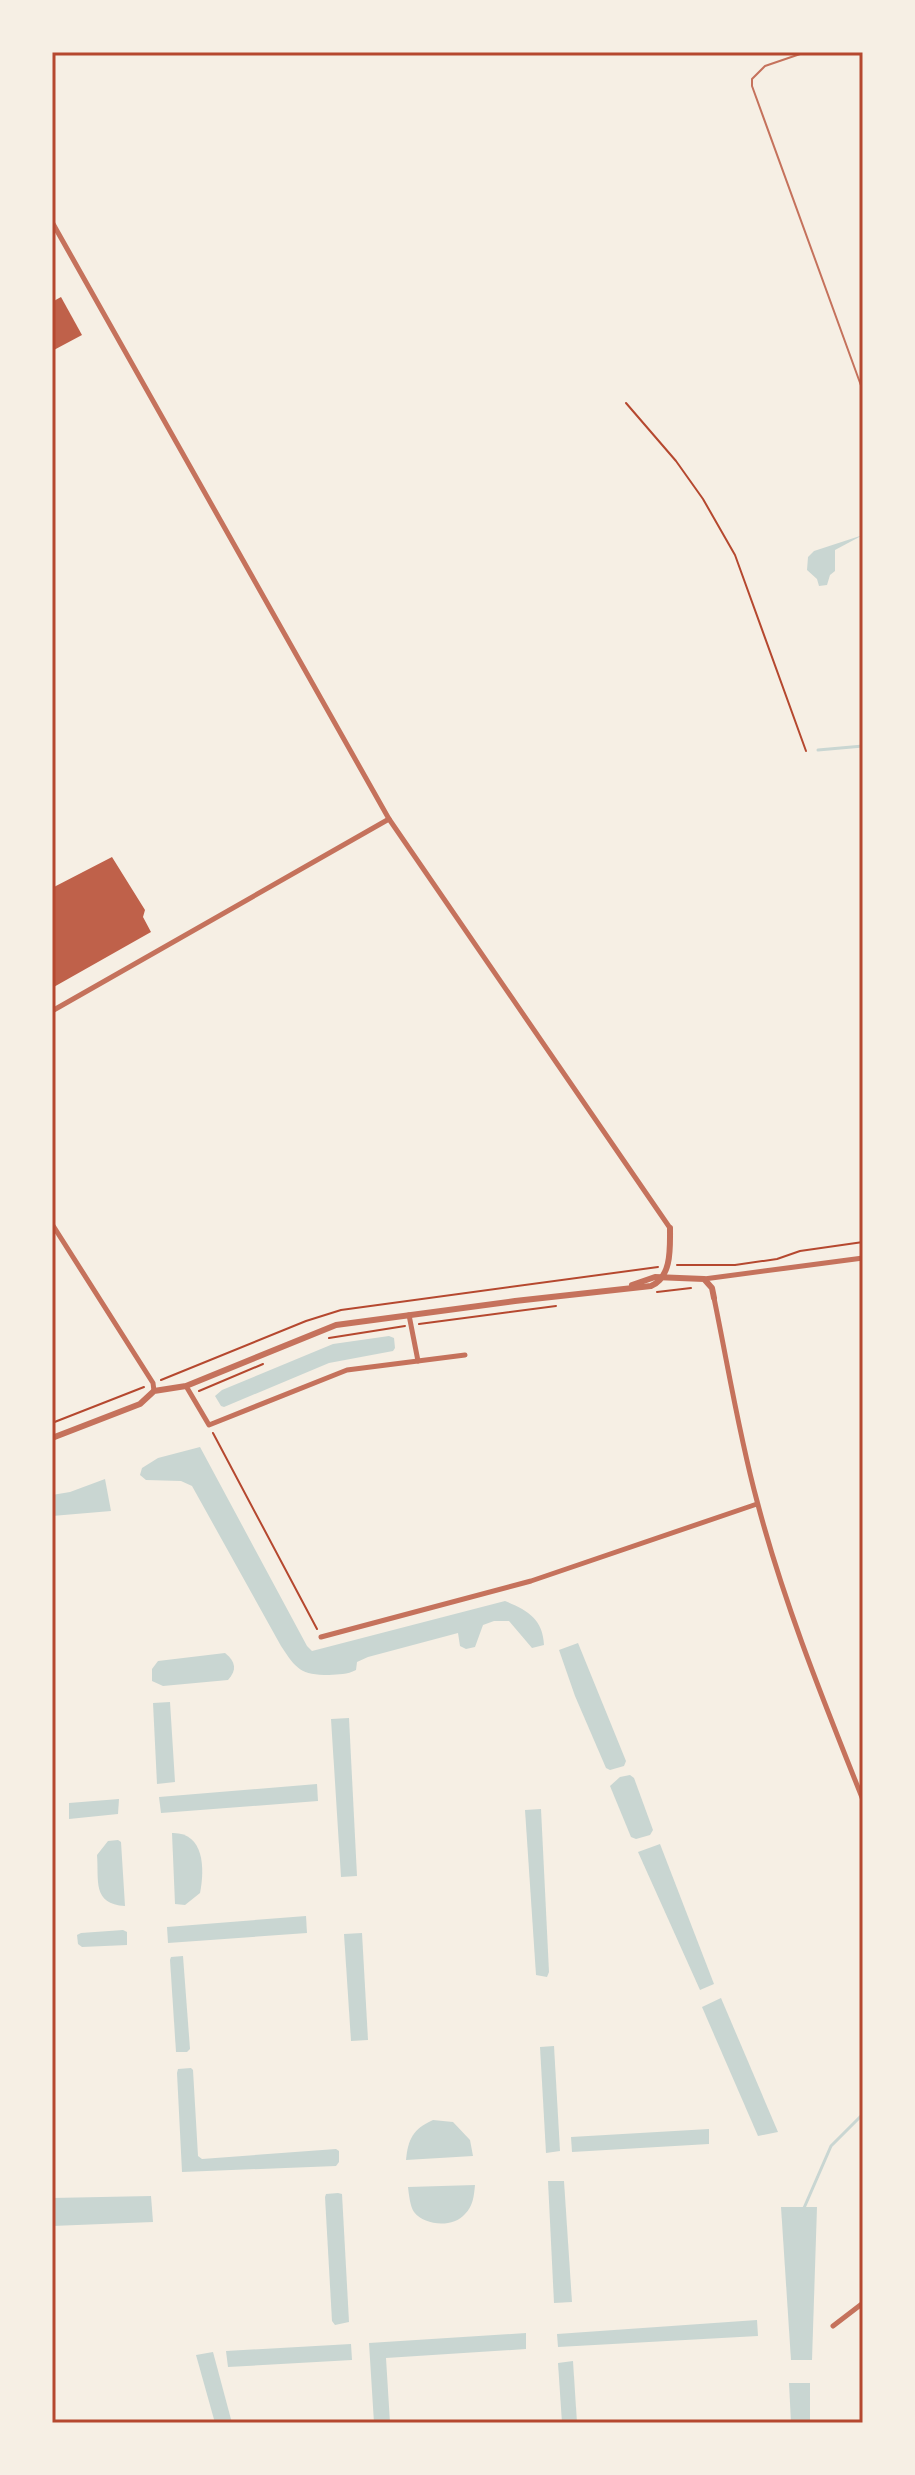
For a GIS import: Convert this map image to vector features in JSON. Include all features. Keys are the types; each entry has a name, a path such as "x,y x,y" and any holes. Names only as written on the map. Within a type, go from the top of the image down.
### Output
{"street":[{"path":"52,222 389,819 670,1228 667,1266 659,1282 651,1286 336,1325 186,1386 154,1391 140,1404 52,1438"},
{"path":"52,1011 389,819"},
{"path":"52,1224 153,1383 154,1391"},
{"path":"662,1277 674,1280 704,1279 863,1258"},
{"path":"704,1279 711,1286 714,1298 757,1504 785,1595 863,1800"},
{"path":"409,1315 418,1361"},
{"path":"186,1386 209,1425 347,1370 465,1355"},
{"path":"321,1637 531,1581 757,1504"},
{"path":"833,2326 863,2303"}],"lane":[{"path":"806,52 765,66 752,79 752,86 863,391"}],"path":[{"path":"626,403 676,461 703,499 735,555 806,751"},
{"path":"667,1266 706,1263 735,1265 863,1242"},
{"path":"656,1292 687,1288"},
{"path":"326,1338 564,1304"},
{"path":"191,1394 267,1363"},
{"path":"209,1425 321,1637"}],"shaded area":[{"path":"863,535 835,550 835,571 827,585 819,586 817,579 807,570 808,557 814,551"},
{"path":"389,1336 394,1338 393,1351 329,1363 224,1407 215,1396 222,1390 333,1344"},
{"path":"200,1447 312,1651 505,1601 537,1622 544,1645 532,1648 509,1621 494,1621 483,1625 475,1647 466,1649 460,1646 458,1633 368,1657 357,1662 356,1670 346,1674 305,1672 281,1646 192,1486 181,1481 146,1480 140,1475 142,1468 158,1458"},
{"path":"105,1479 111,1511 52,1516 52,1495"},
{"path":"578,1643 626,1761 624,1766 610,1770 606,1768 575,1696 559,1650"},
{"path":"225,1653 234,1666 228,1680 163,1686 152,1681 152,1669 158,1661"},
{"path":"170,1702 175,1782 157,1784 153,1703"},
{"path":"349,1718 357,1876 341,1877 331,1719"},
{"path":"630,1775 634,1778 653,1830 650,1835 636,1839 631,1837 610,1786 620,1777"},
{"path":"317,1784 318,1801 161,1813 159,1797"},
{"path":"119,1799 118,1814 69,1819 69,1803"},
{"path":"541,1809 547,1977 536,1975 525,1810"},
{"path":"172,1833 191,1838 202,1863 200,1893 185,1905 175,1904"},
{"path":"108,1841 121,1842 125,1906 107,1901 99,1890 98,1882 97,1855"},
{"path":"660,1844 714,1984 700,1990 638,1852"},
{"path":"306,1916 307,1933 168,1943 167,1927"},
{"path":"127,1932 127,1945 82,1947 78,1944 77,1935 81,1933"},
{"path":"362,1933 368,2040 351,2041 344,1934"},
{"path":"183,1956 190,2049 176,2052 170,1960 171,1957"},
{"path":"721,1998 778,2132 758,2136 702,2007"},
{"path":"554,2046 560,2151 546,2153 540,2047"},
{"path":"191,2068 198,2156 202,2159 336,2149 339,2151 339,2162 336,2166 182,2172 177,2073 178,2069"},
{"path":"433,2120 453,2122 470,2140 473,2156 406,2160 413,2136"},
{"path":"709,2129 709,2144 572,2152 571,2137"},
{"path":"548,2181 564,2181 572,2302 554,2303"},
{"path":"475,2185 474,2197 465,2214 454,2222 439,2224 425,2220 414,2212 408,2187"},
{"path":"326,2194 342,2194 349,2322 335,2325 332,2321 325,2197"},
{"path":"151,2196 153,2222 52,2226 52,2198"},
{"path":"781,2207 817,2207 812,2360 791,2360"},
{"path":"757,2320 758,2336 558,2347 557,2334"},
{"path":"526,2333 526,2349 386,2358 390,2423 374,2423 369,2343"},
{"path":"351,2344 352,2360 228,2367 226,2351"},
{"path":"213,2352 232,2423 215,2423 196,2355"},
{"path":"573,2361 577,2423 562,2423 558,2363"},
{"path":"789,2383 810,2383 810,2423 791,2423"}],"building":[{"path":"61,297 82,335 52,351 52,302"},
{"path":"112,857 145,910 143,917 151,932 52,988 52,888"}],"waterway":[{"path":"818,750 863,746"},
{"path":"804,2208 831,2146 863,2114"}]}
